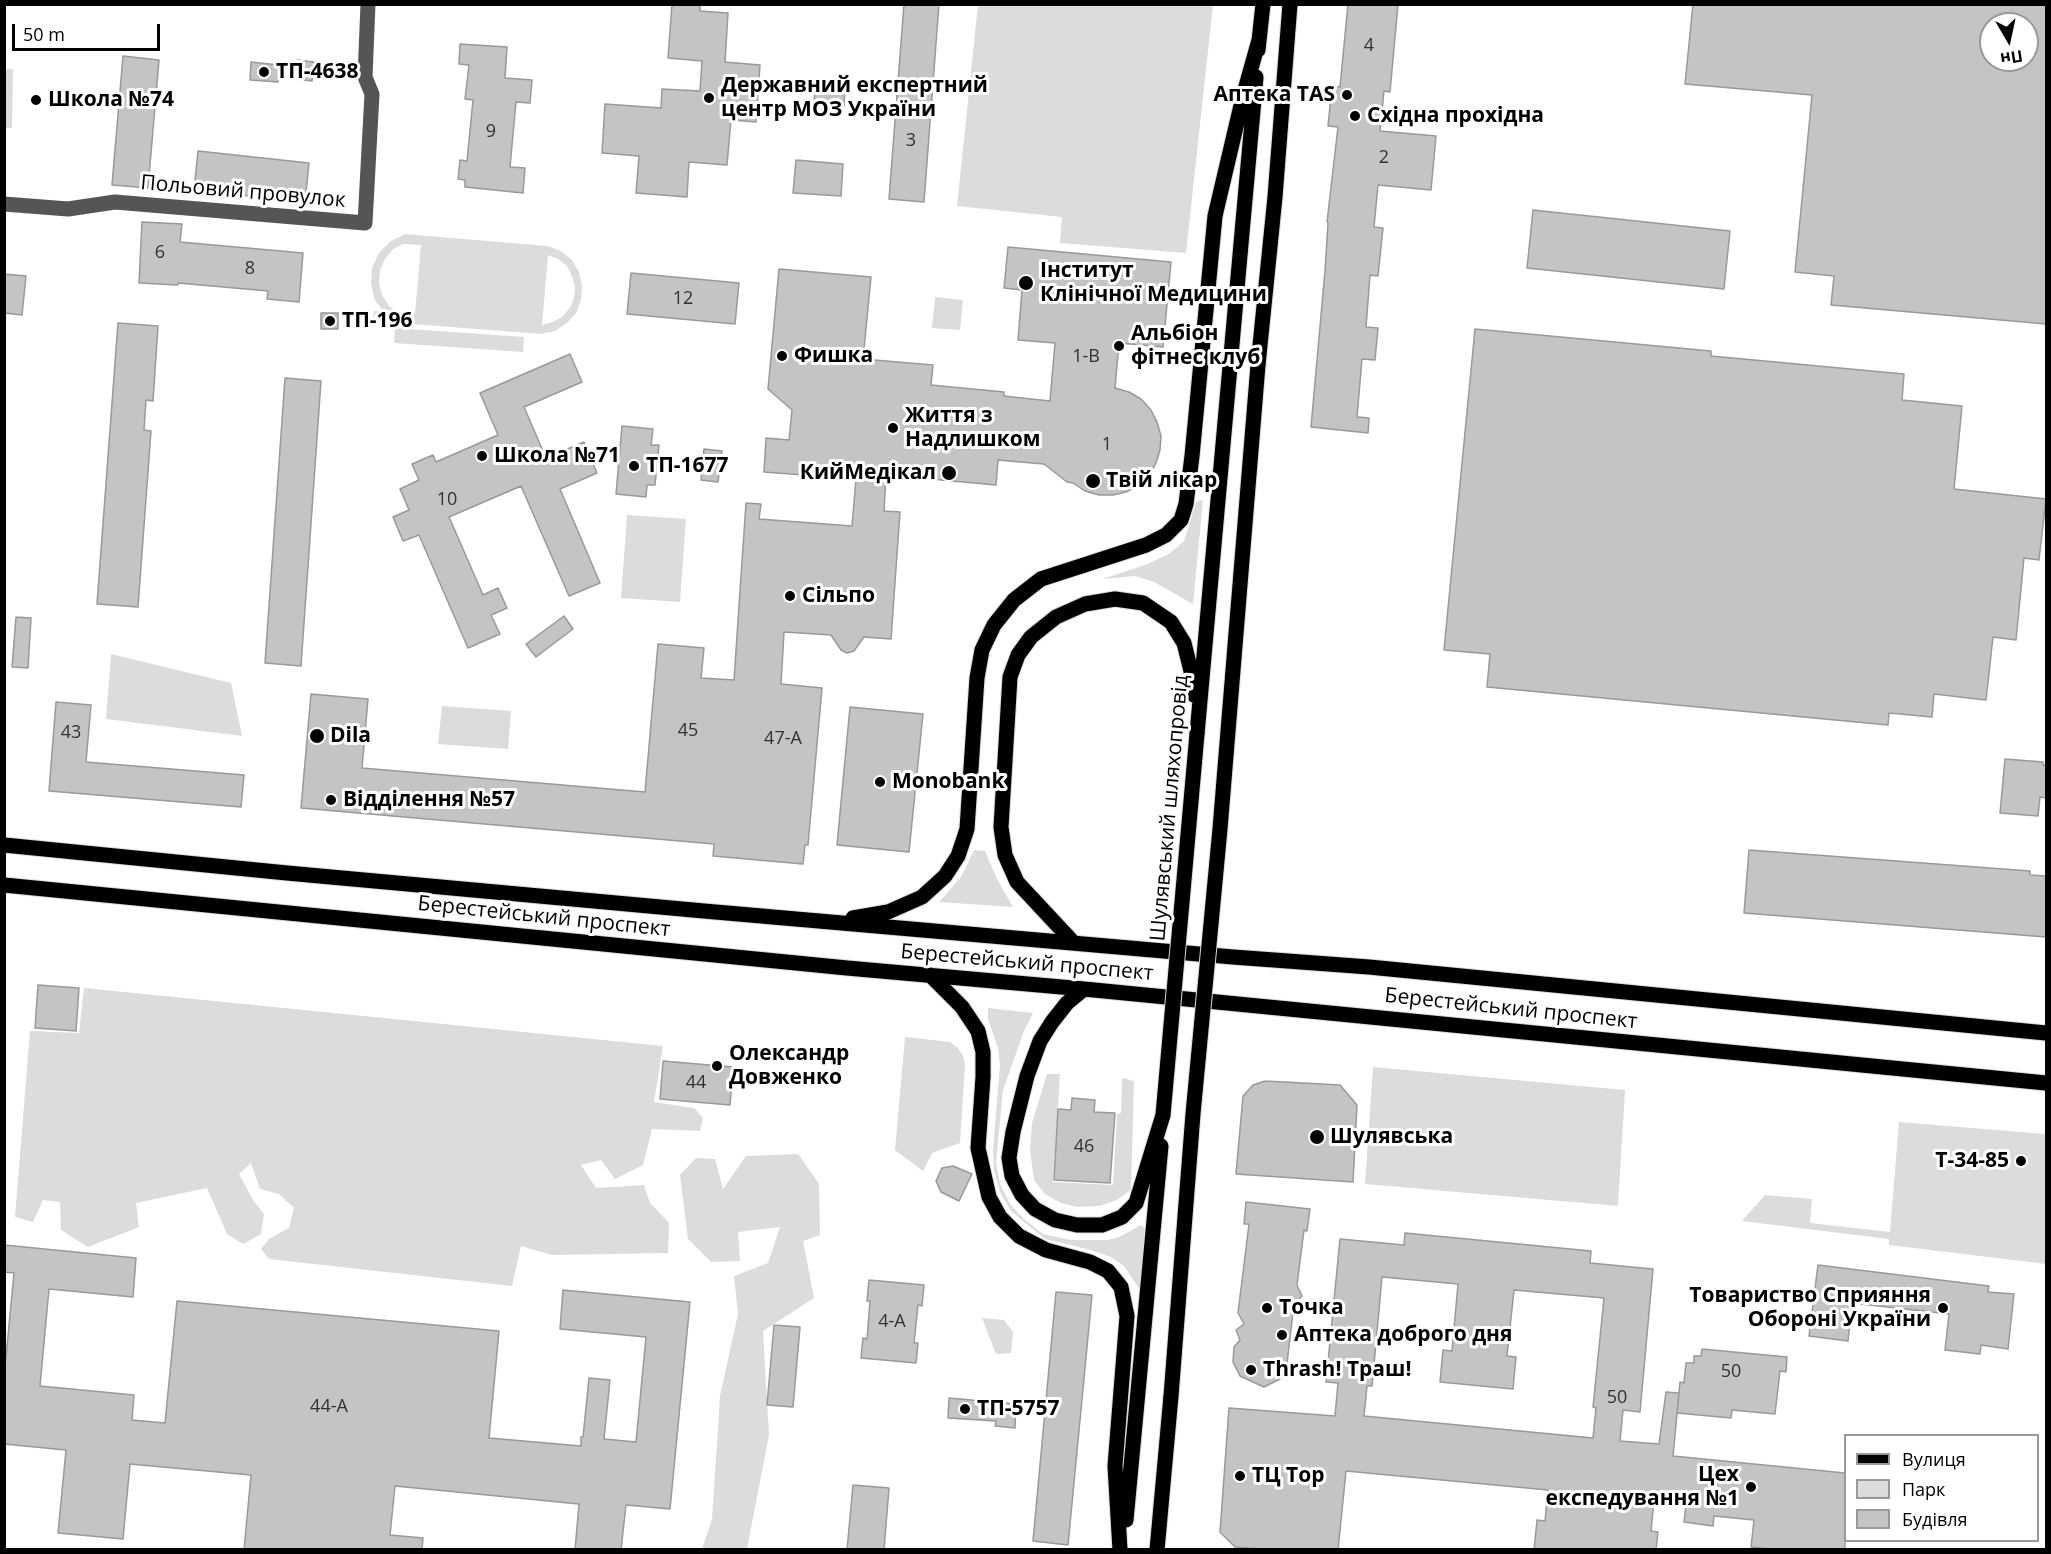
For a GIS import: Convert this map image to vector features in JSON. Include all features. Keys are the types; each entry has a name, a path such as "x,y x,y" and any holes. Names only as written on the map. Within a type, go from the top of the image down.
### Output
{"main road":[{"path":"835,922 888,912 922,897 945,876 958,856 967,829 977,678 982,650 994,625 1014,600 1041,579 1156,540 1166,535 1181,520 1186,504 1192,456 1215,216 1259,40 1263,4"},
{"path":"1157,1550 1290,4"},
{"name":"Шулявський шляхопровід","path":"1122,1550 1164,1115 1259,40"},
{"path":"1073,942 1017,882 1005,855 1001,827 1010,677 1018,655 1031,637 1056,617 1085,604 1115,599 1143,603 1171,622 1184,643 1191,671 1197,734"},
{"name":"Берестейський проспект","path":"4,845 287,873 1381,969 2046,1033"},
{"name":"Берестейський проспект","path":"4,885 2046,1083"},
{"path":"930,975 962,1007 978,1031 983,1052 978,1148 989,1197 1000,1218 1019,1236 1046,1250 1090,1262 1108,1271 1121,1287 1127,1317 1115,1466 1122,1550"},
{"path":"1084,989 1067,1003 1040,1041 1027,1076 1009,1158 1012,1176 1022,1195 1035,1209 1055,1220 1077,1225 1102,1225 1122,1217 1136,1203 1164,1115"}],"street":[{"name":"Польовий провулок","path":"4,204 68,209 115,202 365,223 372,94 365,77 369,4"}],"green space":[{"path":"978,5 1213,5 1186,253 1060,243 1062,217 957,206"},
{"path":"5,69 13,69 12,128 5,128"},
{"path":"405,234 548,246 561,251 572,260 579,272 582,286 581,300 576,313 567,323 555,331 541,334 373,321 374,311 384,312 375,300 371,284 372,268 379,253 391,241","holes":["404,244 421,245 415,314 399,313 389,306 382,295 379,283 380,270 385,259 393,249","548,255 567,266 575,287 570,308 562,317 542,325"]},
{"path":"935,297 963,300 960,330 932,328"},
{"path":"395,328 524,337 523,352 394,343"},
{"path":"1203,500 1193,604 1154,582 1135,576 1103,579 1169,554 1184,541 1196,502"},
{"path":"627,515 686,519 680,602 621,598"},
{"path":"111,654 231,683 242,736 106,719"},
{"path":"442,706 511,711 508,749 438,744"},
{"path":"974,850 985,851 1013,907 939,902 961,877"},
{"path":"84,988 663,1046 654,1102 694,1108 703,1118 700,1131 652,1129 643,1165 615,1179 601,1160 581,1165 596,1188 644,1185 650,1203 669,1223 668,1253 552,1255 521,1246 512,1286 269,1259 261,1249 269,1239 289,1228 294,1208 279,1194 260,1189 251,1163 239,1174 253,1200 264,1214 261,1234 243,1244 227,1234 207,1188 136,1203 139,1227 88,1247 61,1230 60,1202 43,1200 33,1222 15,1217 30,1031 79,1033"},
{"path":"988,1008 1033,1013 1024,1031 1003,1090 996,1163 1000,1184 1010,1204 1043,1234 1071,1240 1108,1240 1119,1237 1141,1225 1147,1230 1142,1293 1124,1266 1111,1257 1045,1239 1011,1211 1000,1192 994,1170 993,1149 1000,1065 998,1048 988,1019"},
{"path":"905,1037 950,1042 958,1048 965,1065 960,1143 932,1153 923,1171 895,1150"},
{"path":"1373,1067 1625,1090 1618,1206 1365,1184"},
{"path":"1047,1074 1060,1074 1053,1182 1113,1185 1117,1114 1121,1113 1122,1078 1134,1081 1131,1190 1117,1200 1099,1206 1078,1207 1061,1203 1045,1194 1034,1180 1030,1150 1032,1123"},
{"path":"1899,1122 2046,1134 2046,1264 1889,1245 1889,1239 1742,1221 1765,1195 1812,1199 1810,1223 1890,1232"},
{"path":"798,1154 819,1184 820,1235 803,1241 814,1298 763,1331 769,1435 747,1549 702,1549 712,1519 720,1396 738,1314 734,1276 768,1263 780,1227 738,1232 740,1261 711,1262 688,1239 680,1175 696,1158 715,1159 723,1189 746,1156"},
{"path":"982,1318 1004,1320 1013,1332 1011,1353 996,1354"}],"building":[{"name":"Державний експертний центр МОЗ України","path":"672,4 700,4 700,11 728,13 725,62 760,65 756,122 731,120 727,165 689,162 687,197 636,193 639,156 602,153 605,104 661,108 662,89 700,91 702,61 668,58"},
{"path":"904,4 939,4 924,202 889,199"},
{"path":"1348,4 1398,4 1390,92 1384,91 1380,131 1436,136 1431,190 1378,185 1374,227 1383,228 1378,276 1370,275 1366,327 1378,328 1375,360 1362,359 1357,417 1369,418 1368,433 1311,427 1325,271 1327,222 1338,127 1328,126 1332,86 1340,87"},
{"path":"1693,4 2046,4 2046,324 1831,305 1834,276 1795,272 1812,95 1685,84"},
{"path":"460,44 507,47 505,78 532,80 530,103 516,102 510,167 525,168 523,193 465,187 465,180 458,179 460,160 467,161 473,100 465,99 469,65 459,64"},
{"path":"123,56 159,60 148,188 112,185"},
{"path":"297,60 314,62 312,81 295,79"},
{"name":"ТП-4638","path":"251,62 279,65 278,82 250,80"},
{"path":"815,87 845,89 844,106 814,104"},
{"path":"198,151 309,163 305,202 194,190"},
{"path":"796,160 843,164 841,196 793,193"},
{"path":"1533,210 1730,231 1724,289 1527,268"},
{"path":"142,222 182,224 180,242 303,253 299,302 267,299 268,291 178,283 178,285 139,283"},
{"path":"1008,247 1171,262 1163,347 1119,343 1115,388 1141,399 1151,410 1161,436 1156,463 1139,485 1126,492 1113,495 1099,495 1085,491 1067,482 1044,464 998,460 996,485 886,475 884,511 900,512 891,639 864,637 854,651 847,653 841,650 831,635 784,632 781,684 822,688 808,845 805,845 803,864 713,856 714,844 301,808 311,694 368,699 362,768 645,792 658,644 704,648 701,678 734,680 746,503 761,504 759,519 852,526 856,479 764,472 766,438 789,440 792,410 768,389 779,269 871,277 863,359 933,365 931,385 1004,392 1004,396 1050,401 1055,343 1018,340 1022,290 1004,288"},
{"path":"631,273 739,283 735,324 627,314"},
{"path":"4,274 26,276 22,315 4,313"},
{"name":"ТП-196","path":"321,313 338,313 338,329 321,329"},
{"path":"118,323 158,326 153,401 146,400 144,430 151,431 138,607 97,604"},
{"path":"1475,329 1711,351 1711,356 1904,374 1902,400 1962,406 1954,489 2046,499 2039,560 2024,558 2016,640 1993,637 1986,700 1934,694 1932,717 1889,713 1888,725 1487,687 1490,654 1444,650"},
{"path":"570,354 582,382 524,407 546,458 584,442 597,473 560,489 600,583 569,596 521,486 449,517 483,595 498,588 507,608 491,615 500,634 468,648 419,535 403,541 393,517 409,510 400,489 419,480 412,464 433,455 436,462 498,435 480,393"},
{"path":"285,378 321,381 301,666 265,663"},
{"name":"ТП-1677","path":"622,426 653,429 651,445 659,445 655,485 647,485 646,497 616,494"},
{"path":"704,449 722,451 718,482 701,480"},
{"path":"564,616 573,629 536,657 526,644"},
{"path":"16,617 31,618 28,668 12,667"},
{"path":"56,702 91,705 86,762 244,775 241,807 49,791"},
{"path":"850,707 923,714 909,852 837,845"},
{"path":"2005,759 2043,762 2043,765 2046,765 2046,798 2040,797 2038,816 2000,813"},
{"path":"1749,850 2030,871 2030,875 2046,876 2046,937 1744,913"},
{"path":"38,985 79,988 76,1031 35,1028"},
{"path":"663,1061 733,1067 730,1105 660,1099"},
{"path":"1265,1081 1340,1085 1357,1105 1353,1182 1236,1174 1243,1096 1253,1085"},
{"path":"1072,1098 1095,1100 1094,1112 1115,1113 1110,1183 1054,1180 1058,1109 1071,1110"},
{"path":"953,1166 972,1174 959,1201 941,1192 936,1181 942,1168"},
{"name":"Точка","path":"1246,1202 1310,1209 1307,1231 1304,1230 1297,1285 1302,1296 1294,1304 1286,1372 1280,1379 1264,1387 1240,1376 1233,1362 1234,1347 1240,1340 1236,1330 1244,1324 1238,1313 1249,1224 1244,1224"},
{"path":"1405,1233 1591,1251 1590,1263 1653,1269 1640,1412 1623,1410 1620,1441 1659,1444 1666,1392 1679,1393 1673,1456 1844,1473 1845,1550 1780,1550 1751,1547 1754,1520 1714,1516 1713,1526 1684,1522 1686,1504 1654,1500 1651,1531 1658,1532 1656,1550 1534,1550 1537,1520 1545,1521 1548,1490 1346,1471 1338,1550 1275,1550 1235,1547 1220,1532 1229,1408 1335,1416 1338,1383 1326,1382 1340,1239 1404,1245","holes":["1382,1277 1458,1284 1452,1351 1443,1350 1440,1382 1513,1389 1516,1357 1507,1356 1514,1290 1604,1298 1593,1407 1596,1408 1593,1438 1364,1416 1367,1386 1372,1386"]},
{"path":"4,1245 136,1258 133,1297 49,1289 40,1386 134,1395 132,1420 165,1423 177,1301 499,1331 489,1438 581,1446 589,1378 610,1380 604,1439 636,1442 646,1337 560,1329 563,1290 690,1302 670,1509 626,1505 621,1550 575,1550 579,1504 395,1486 390,1535 423,1538 422,1550 244,1550 251,1475 130,1464 123,1539 58,1533 66,1450 4,1444 4,1378 14,1273 4,1272"},
{"name":"Товариство Сприяння Обороні України","path":"1818,1265 1989,1286 1988,1292 2014,1294 2008,1349 1981,1345 1980,1354 1945,1350 1949,1314 1852,1303 1848,1341 1809,1336"},
{"path":"869,1280 924,1285 922,1306 918,1305 914,1343 918,1343 916,1363 861,1358 863,1338 867,1339"},
{"path":"1056,1292 1092,1295 1068,1545 1033,1541"},
{"path":"774,1325 800,1327 793,1407 767,1405"},
{"path":"1702,1349 1787,1357 1786,1372 1780,1371 1775,1414 1732,1410 1731,1418 1677,1413 1680,1382 1684,1383 1686,1363 1694,1363 1694,1356 1701,1356"},
{"path":"949,1398 1016,1404 1015,1428 995,1426 996,1421 948,1418"},
{"path":"853,1485 889,1488 884,1550 847,1550"}],"place":[{"name":"ТП-4638","path":"264,72"},
{"name":"Аптека TAS","path":"1347,95"},
{"name":"Державний експертний центр МОЗ України","path":"709,98"},
{"name":"Школа №74","path":"36,100"},
{"name":"Східна прохідна","path":"1355,116"},
{"name":"Інститут Клінічної Медицини","path":"1026,283"},
{"name":"ТП-196","path":"330,321"},
{"name":"Альбіон фітнес клуб","path":"1119,346"},
{"name":"Фишка","path":"782,356"},
{"name":"Життя з Надлишком","path":"893,428"},
{"name":"Школа №71","path":"482,456"},
{"name":"ТП-1677","path":"634,466"},
{"name":"КийМедікал","path":"949,473"},
{"name":"Твій лікар","path":"1093,481"},
{"name":"Сільпо","path":"790,596"},
{"name":"Dila","path":"317,736"},
{"name":"Monobank","path":"880,782"},
{"name":"Відділення №57","path":"331,800"},
{"name":"Олександр Довженко","path":"717,1066"},
{"name":"Шулявська","path":"1317,1137"},
{"name":"Т-34-85","path":"2021,1161"},
{"name":"Точка","path":"1267,1308"},
{"name":"Товариство Сприяння Обороні України","path":"1943,1308"},
{"name":"Аптека доброго дня","path":"1282,1335"},
{"name":"Thrash! Траш!","path":"1251,1370"},
{"name":"ТП-5757","path":"965,1409"},
{"name":"ТЦ Тор","path":"1240,1476"},
{"name":"Цех експедування №1","path":"1751,1487"}]}
